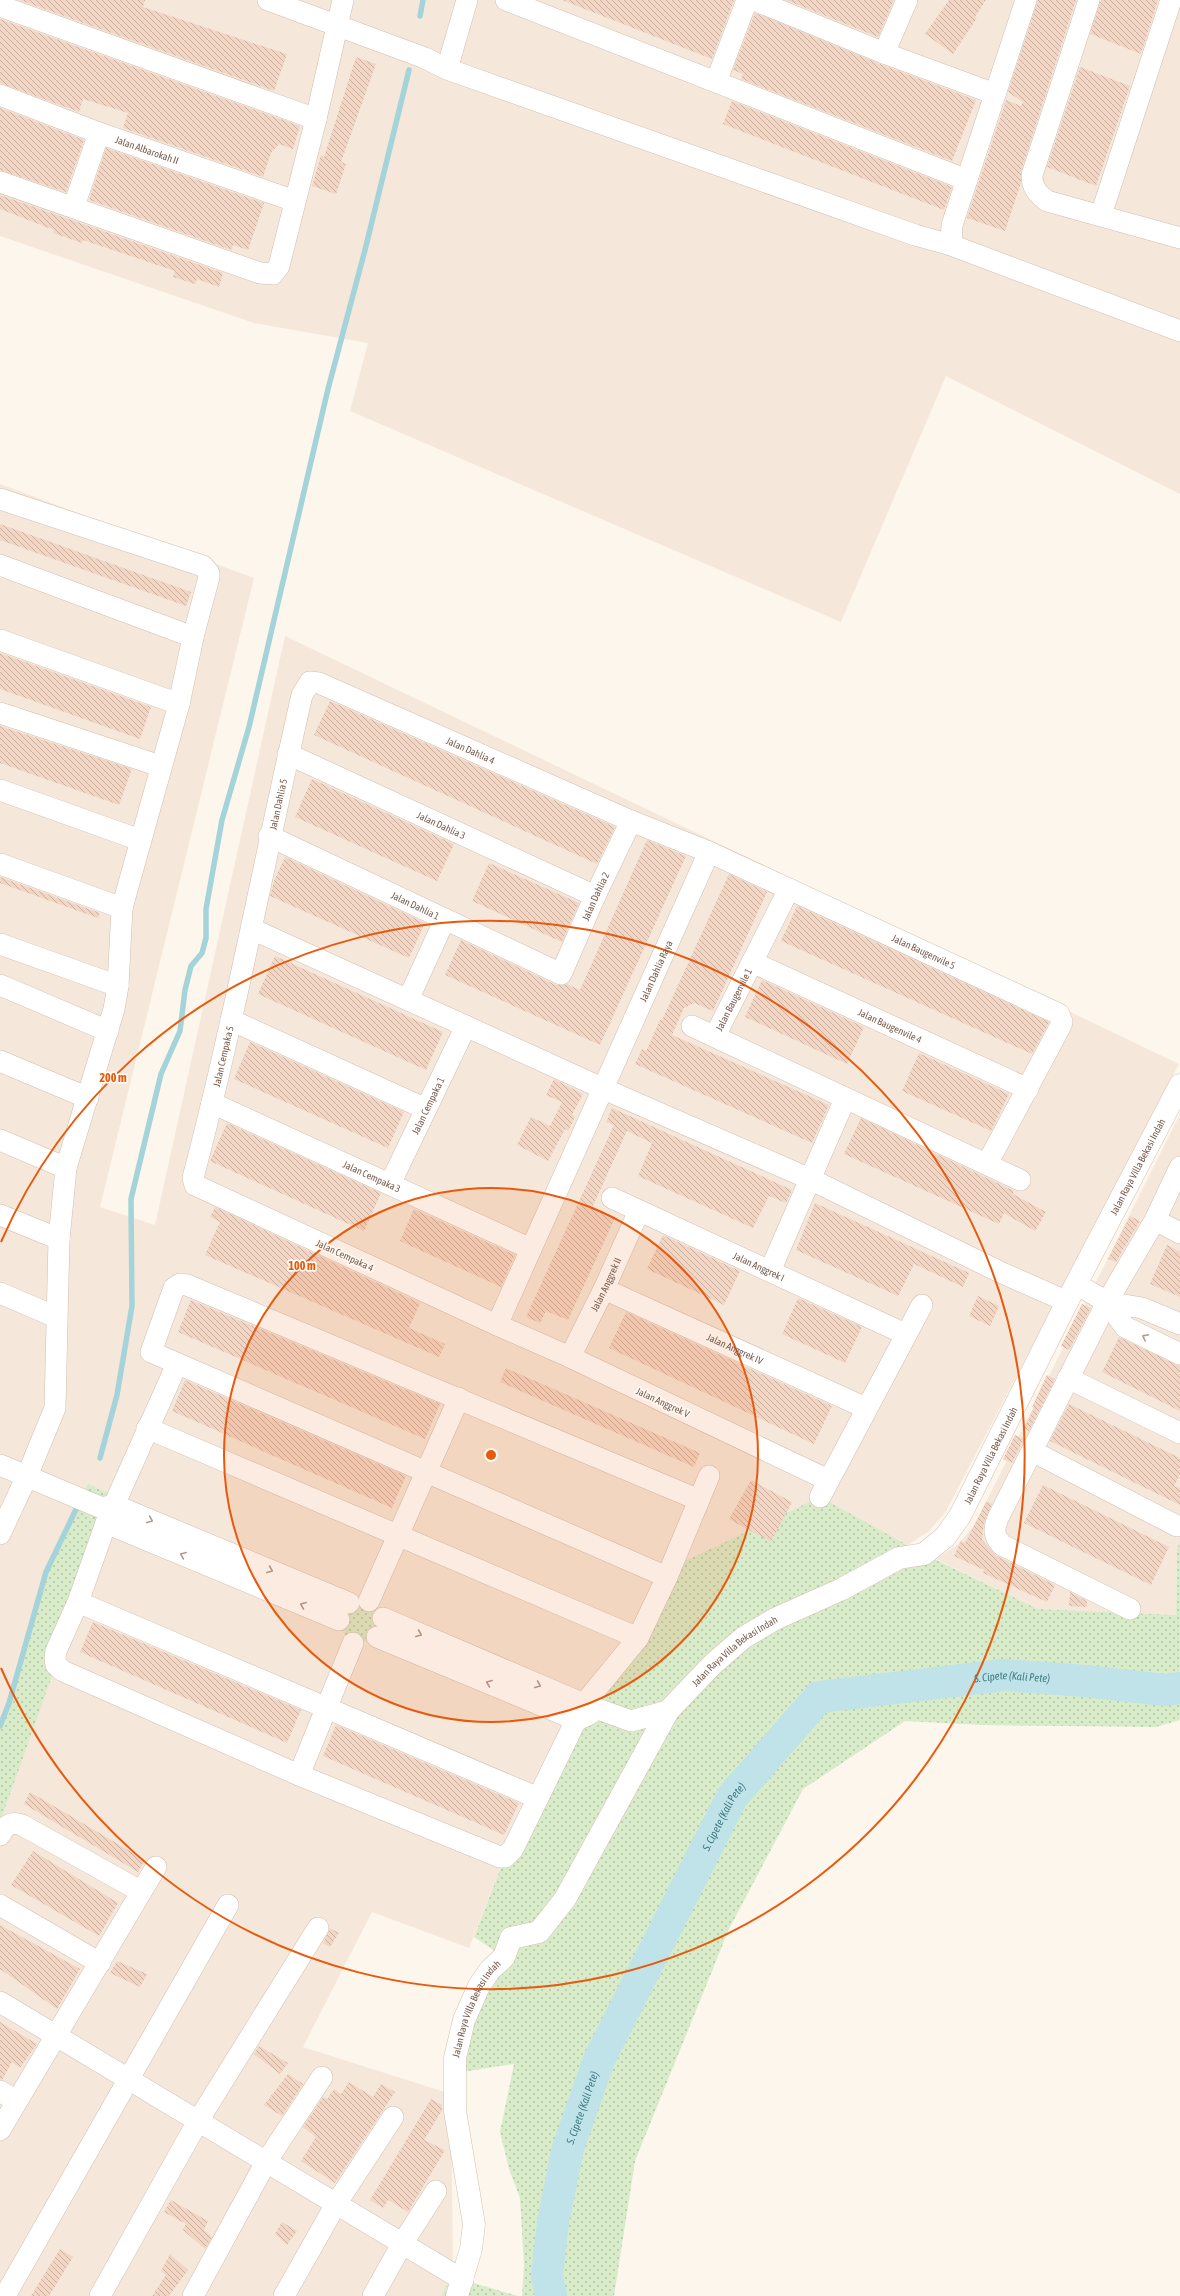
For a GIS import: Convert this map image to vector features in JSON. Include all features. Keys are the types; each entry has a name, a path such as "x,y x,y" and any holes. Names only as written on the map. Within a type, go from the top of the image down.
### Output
{"main road":[{"name":"Jalan Raya Villa Bekasi Indah","path":"460,2288 474,2224 455,2111 456,2058 464,2020 479,1986 490,1970 504,1957 511,1938 540,1932 565,1899 668,1711 713,1664 743,1638 775,1619 842,1589 899,1558 924,1554 945,1537 960,1516 1072,1293 1180,1085"}],"street":[{"path":"268,0 425,58 447,69 908,233 951,245 1180,331"},
{"path":"0,182 74,206 268,275 273,274 278,269 316,119 336,24 343,0"},
{"path":"447,69 467,0"},
{"path":"506,0 967,180"},
{"path":"716,82 747,0"},
{"path":"754,0 884,53 995,94"},
{"path":"884,53 907,0"},
{"path":"951,245 952,225 1026,0"},
{"path":"1089,0 1032,175 1032,184 1036,193 1046,201 1180,238"},
{"path":"1101,215 1171,0"},
{"path":"0,6 316,119"},
{"name":"Jalan Albarokah II","path":"0,95 99,133 295,201"},
{"path":"74,206 99,133"},
{"path":"0,499 203,566 209,573 193,637 179,704 160,766 122,908 118,986 114,1009 66,1168 59,1239 55,1408 27,1476 0,1534"},
{"path":"0,565 193,637"},
{"path":"0,640 179,704"},
{"name":"Jalan Dahlia 5","path":"252,929 269,836 288,754 302,695 310,682"},
{"name":"Jalan Dahlia 4","path":"310,682 319,683 631,820 709,852"},
{"path":"0,713 160,766"},
{"name":"Jalan Dahlia 3","path":"288,754 595,896"},
{"path":"0,790 140,840"},
{"name":"Jalan Dahlia 2","path":"561,974 595,896 631,820"},
{"name":"Jalan Dahlia 1","path":"269,836 561,974"},
{"name":"Jalan Baugenvile 5","path":"709,852 1059,1014 1062,1022 1060,1027 1028,1090"},
{"name":"Jalan Dahlia Raya","path":"497,1325 709,852"},
{"path":"0,864 122,908"},
{"name":"Jalan Baugenvile 1","path":"715,1036 789,889"},
{"path":"408,1000 445,919"},
{"path":"252,929 604,1089 810,1179 1000,1272 1107,1302 1142,1308 1180,1324"},
{"name":"Jalan Cempaka 5","path":"194,1183 193,1178 252,929"},
{"path":"0,944 118,986"},
{"name":"Jalan Baugenvile 4","path":"752,962 1028,1090"},
{"path":"0,985 108,1031"},
{"path":"231,1020 426,1109"},
{"name":"Jalan Cempaka 1","path":"390,1184 466,1026"},
{"path":"692,1026 1020,1180"},
{"path":"0,1061 88,1098"},
{"path":"987,1164 1028,1090"},
{"path":"770,1271 845,1099"},
{"name":"Jalan Cempaka 3","path":"212,1103 531,1249"},
{"path":"0,1140 66,1168"},
{"path":"1130,1609 1002,1545 996,1538 996,1524 1107,1302 1155,1220 1180,1167"},
{"name":"Jalan Cempaka 4","path":"194,1183 497,1325"},
{"name":"Jalan Anggrek I","path":"612,1198 905,1334"},
{"name":"Jalan Anggrek II","path":"570,1357 604,1289 639,1211"},
{"path":"0,1215 59,1239"},
{"path":"1155,1220 1180,1233"},
{"path":"667,1577 150,1352 174,1288 180,1284 458,1398 699,1500"},
{"name":"Jalan Anggrek IV","path":"604,1289 866,1408"},
{"path":"0,1293 56,1317"},
{"path":"1107,1302 1125,1327 1180,1354"},
{"path":"866,1408 922,1305"},
{"name":"Jalan Anggrek V","path":"497,1325 570,1357 824,1489 866,1408"},
{"path":"176,1364 108,1512 78,1602 54,1657 58,1668 299,1775 500,1857 505,1857 513,1849 538,1798 587,1711 638,1638 667,1577 709,1476"},
{"path":"1068,1378 1180,1433"},
{"path":"0,1465 108,1512 353,1608 378,1608 380,1628 365,1644 354,1643 345,1637 340,1628 353,1608 399,1537 458,1398"},
{"path":"147,1428 638,1638"},
{"path":"1032,1451 1177,1526"},
{"path":"78,1602 538,1798"},
{"path":"380,1628 587,1711 631,1721 668,1711"},
{"path":"299,1775 354,1643"},
{"path":"0,1835 8,1825 13,1823 22,1825 140,1891"},
{"path":"0,2130 8,2096 55,2035 100,1962 140,1891 156,1867"},
{"path":"0,1905 100,1962"},
{"path":"5,2296 228,1905"},
{"path":"100,2296 198,2121 318,1928"},
{"path":"0,2002 402,2244 460,2288"},
{"path":"193,2296 266,2162 322,2077"},
{"path":"284,2296 336,2204 393,2117"},
{"path":"373,2296 402,2244 436,2191"}],"shaded area":[{"path":"0,0 1180,0 1180,494 946,376 841,622 350,411 368,343 254,323 0,236"},
{"path":"0,484 254,578 100,1207 155,1225 285,636 1179,1064 945,1513 928,1532 908,1545 820,1498 505,1857 469,1948 372,1912 303,2047 451,2094 453,2274 441,2296 0,2296"},
{"path":"1180,1114 1180,1542 1177,1548 1176,1615 1038,1609 936,1559 957,1545 974,1526"}],"green space":[{"path":"88,1484 108,1493 56,1665 0,1822 0,1726 9,1703 46,1572"},
{"path":"820,1497 924,1554 1038,1609 1176,1615 1177,1548 1180,1542 1180,1720 1156,1727 983,1725 905,1721 803,1789 729,1929 635,2161 614,2296 522,2296 524,2265 520,2198 509,2169 500,2132 514,2064 455,2073 455,2058 504,1957 474,1937 505,1857 576,1720 377,1637 360,1643 352,1641 340,1627 349,1603 369,1601 383,1619 584,1704 681,1563","holes":["566,2163 549,2265 553,2222"]},
{"path":"453,2274 463,2280 518,2296 441,2296"}],"building":[{"path":"19,0 145,0 143,7 287,54 274,91"},
{"path":"562,0 734,0 712,59"},
{"path":"786,0 894,0 878,37"},
{"path":"949,0 986,0 975,17 977,18 953,54 925,34"},
{"path":"1038,0 1076,0 1021,171 1021,183 1005,231 967,218 1006,100 1021,106 1023,102 1008,92"},
{"path":"1101,0 1158,0 1141,54 1090,34"},
{"path":"755,13 880,64 976,100 952,161 741,79 743,74 733,70"},
{"path":"0,19 300,126 293,149 279,144 271,153 263,177 123,128 128,113 83,99 79,112 0,83"},
{"path":"356,57 376,64 341,162 346,164 336,194 312,186 321,155 324,157"},
{"path":"1080,67 1130,86 1096,186 1047,167"},
{"path":"732,101 952,187 944,210 723,124"},
{"path":"0,108 84,140 66,192 0,170"},
{"path":"106,148 264,203 248,250 233,245 231,250 89,200"},
{"path":"0,195 223,273 219,287 197,279 195,284 173,277 175,271 83,240 82,243 53,233 54,230 0,209"},
{"path":"0,524 191,592 186,606 0,540"},
{"path":"0,653 151,707 140,739 0,689"},
{"path":"330,701 615,827 597,864 314,735"},
{"path":"0,726 132,769 119,805 0,763"},
{"path":"312,779 454,844 437,881 295,817"},
{"path":"647,840 686,856 600,1045 445,975 461,940 556,985 567,984 580,990"},
{"path":"285,857 425,923 409,958 270,896 274,881"},
{"path":"489,863 579,903 562,942 472,901"},
{"path":"729,874 767,892 713,1011 694,1003 684,1008 672,1035 829,1105 812,1143 635,1064 642,1049 646,1051 660,1020 662,1020"},
{"path":"0,877 100,913 98,918 0,883"},
{"path":"797,906 1049,1022 1032,1054 781,941"},
{"path":"275,956 443,1032 426,1070 258,994"},
{"path":"762,980 864,1027 847,1064 745,1017"},
{"path":"250,1042 404,1112 388,1148 234,1079"},
{"path":"919,1053 1009,1094 991,1131 902,1091"},
{"path":"554,1079 583,1094 572,1115 575,1117 568,1131 565,1129 548,1161 517,1145 531,1117 550,1126 562,1102 546,1095"},
{"path":"612,1108 792,1190 786,1203 769,1196 753,1228 638,1176 652,1143 627,1131 592,1208 615,1218 568,1320 546,1311 540,1323 526,1317 614,1125 606,1122"},
{"path":"861,1118 1014,1191 1013,1194 1046,1212 1035,1231 1004,1213 999,1224 844,1154"},
{"path":"227,1123 381,1193 364,1231 210,1161"},
{"path":"815,1203 969,1273 963,1287 914,1264 898,1296 796,1250"},
{"path":"215,1207 420,1303 409,1328 445,1344 439,1357 205,1255 220,1222 210,1217"},
{"path":"414,1209 515,1255 501,1287 400,1241"},
{"path":"1130,1216 1140,1221 1116,1262 1108,1259"},
{"path":"663,1235 740,1271 724,1305 647,1269"},
{"path":"1167,1245 1180,1252 1180,1297 1150,1284"},
{"path":"978,1296 999,1306 990,1326 969,1316"},
{"path":"798,1298 862,1327 845,1363 782,1334"},
{"path":"191,1300 440,1404 425,1439 178,1332"},
{"path":"1082,1304 1091,1308 1069,1350 1061,1346"},
{"path":"626,1312 832,1406 814,1444 609,1348"},
{"path":"1119,1337 1180,1366 1180,1411 1102,1372"},
{"path":"506,1368 700,1453 694,1467 500,1382"},
{"path":"1047,1375 1055,1379 1029,1431 1024,1428 1034,1408 1032,1407"},
{"path":"185,1380 406,1476 392,1508 172,1411"},
{"path":"1069,1404 1180,1458 1180,1475 1174,1486 1180,1488 1180,1505 1050,1441"},
{"path":"1015,1435 1024,1439 1012,1463 1003,1459"},
{"path":"751,1480 792,1502 771,1542 729,1519"},
{"path":"1043,1485 1169,1547 1151,1585 1024,1523"},
{"path":"986,1502 992,1504 984,1523 982,1540 997,1556 1055,1585 1047,1602 983,1573 984,1570 954,1556 961,1541 965,1543"},
{"path":"1070,1592 1087,1601 1087,1607 1069,1606"},
{"path":"93,1622 301,1710 287,1743 80,1652"},
{"path":"336,1725 519,1803 504,1835 323,1756"},
{"path":"30,1792 145,1860 138,1872 24,1804"},
{"path":"33,1851 118,1903 99,1936 11,1885"},
{"path":"0,1925 80,1969 57,2009 0,1969"},
{"path":"330,1928 339,1933 330,1947 323,1943"},
{"path":"117,1961 147,1974 140,1987 110,1973"},
{"path":"0,2022 37,2044 20,2068 12,2062 2,2080 0,2079"},
{"path":"259,2046 288,2063 280,2074 254,2054"},
{"path":"288,2074 303,2084 282,2116 264,2105"},
{"path":"349,2082 373,2097 381,2084 395,2092 335,2183 301,2161 316,2137 303,2127 323,2097 327,2099 334,2089 341,2094"},
{"path":"431,2099 442,2105 442,2110 424,2140 445,2150 408,2212 388,2200 383,2208 370,2200"},
{"path":"171,2200 208,2221 204,2230 212,2237 205,2249 183,2230 186,2224 164,2212"},
{"path":"282,2222 297,2231 287,2245 275,2234"},
{"path":"60,2249 73,2257 49,2296 31,2296"},
{"path":"170,2254 188,2270 169,2296 152,2296 166,2275 161,2271"}],"waterway":[{"path":"420,16 423,0"},
{"path":"100,1458 117,1395 132,1306 131,1199 161,1074 180,1031 185,990 191,966 202,953 206,938 206,909 222,820 249,727 328,389 365,250 409,70"},
{"path":"0,1726 9,1703 46,1572 79,1503"},
{"name":"S. Cipete (Kali Pete)","path":"551,2296 547,2276 553,2222 568,2148 599,2060 732,1797 819,1697 1004,1675 1085,1681 1165,1690 1180,1688"}]}
